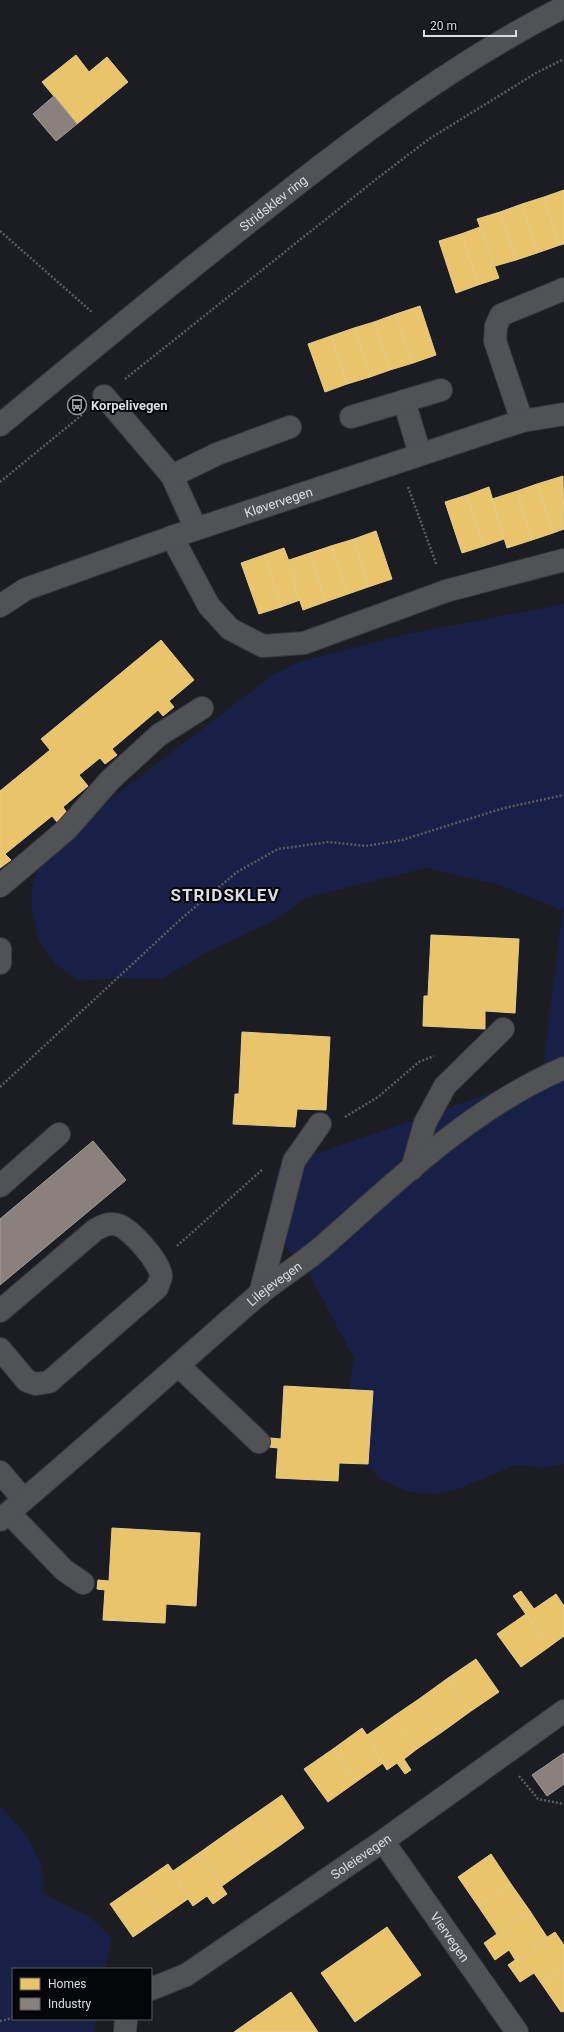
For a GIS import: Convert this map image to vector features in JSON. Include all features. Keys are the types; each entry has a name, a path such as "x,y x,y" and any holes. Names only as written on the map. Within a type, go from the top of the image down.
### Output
{"street":[{"name":"Stridsklev ring","path":"0,425 308,175 395,110 464,64 534,22 564,7"},
{"path":"522,421 495,341 496,326 501,314 564,289"},
{"path":"351,417 441,390"},
{"path":"104,396 172,476 196,529"},
{"path":"404,401 420,454"},
{"name":"Kløvervegen","path":"0,606 26,588 172,537 522,421 564,414"},
{"path":"172,476 217,454 290,427"},
{"path":"172,537 209,606 230,629 263,646 304,643 446,591 564,560"},
{"path":"0,886 67,829 110,780 159,735 202,708"},
{"path":"0,949 0,963"},
{"path":"412,1169 425,1123 445,1086 503,1029"},
{"name":"Lilejevegen","path":"11,1511 260,1294 320,1248 473,1119 564,1068"},
{"path":"260,1294 294,1161 320,1124"},
{"path":"0,1186 59,1134"},
{"path":"0,1311 95,1230 105,1224 117,1224 127,1229 157,1264 161,1276 157,1288 49,1382 36,1384 27,1380 0,1349"},
{"path":"179,1366 259,1442"},
{"path":"0,1472 11,1511 64,1570 83,1583"},
{"name":"Soleievegen","path":"152,1989 186,1976 383,1841 564,1711"},
{"name":"Viervegen","path":"383,1841 517,2032"},
{"path":"125,2032 126,2020"}],"path":[{"path":"0,482 104,396 379,177 429,140 536,73 564,59"},
{"path":"0,231 114,331"},
{"path":"398,462 446,591"},
{"path":"0,1087 182,918 237,872 278,849 329,842 366,846 402,840 504,808 564,794"},
{"path":"320,1124 351,1115 378,1097 419,1062 445,1052 476,1057"},
{"path":"157,1264 263,1169 294,1161"},
{"path":"501,1756 538,1799 564,1804"},
{"path":"0,2021 12,2018"}],"shaded area":[{"path":"564,604 564,1464 544,1468 515,1465 461,1488 437,1494 409,1492 382,1480 362,1459 348,1397 354,1358 307,1270 287,1249 275,1223 272,1195 279,1167 542,1075 563,911 500,885 426,868 305,898 275,920 208,952 161,979 122,978 79,981 56,965 39,941 31,905 33,880 46,854 63,835 274,674 301,661 407,634"},
{"path":"0,1808 2,1808 29,1839 41,1865 44,1894 91,1918 112,1938 105,1968 12,1968 12,2020 96,2020 93,2032 0,2032"}],"building: Homes":[{"path":"76,55 89,72 107,57 128,82 77,124 42,82"},
{"path":"564,190 564,244 560,245 544,197"},
{"path":"544,197 560,245 537,253 522,204"},
{"path":"522,204 537,253 516,260 500,212"},
{"path":"500,212 516,260 495,266 477,219"},
{"path":"480,227 499,278 478,285 461,234"},
{"path":"461,234 478,285 456,293 439,241"},
{"path":"420,306 436,355 413,363 396,314"},
{"path":"396,314 413,363 390,370 374,322"},
{"path":"374,322 390,370 370,377 354,328"},
{"path":"354,328 370,377 347,384 331,336"},
{"path":"331,336 347,384 325,392 308,344"},
{"path":"563,476 564,529 553,533 537,484"},
{"path":"537,484 553,533 532,540 517,491"},
{"path":"489,487 504,539 484,546 467,495"},
{"path":"517,491 532,540 507,548 492,499"},
{"path":"467,495 484,546 462,553 445,502"},
{"path":"376,531 392,579 368,587 354,539"},
{"path":"354,539 368,587 348,594 331,546"},
{"path":"331,546 348,594 325,602 310,553"},
{"path":"284,548 296,580 293,581 300,600 281,607 264,555"},
{"path":"310,553 325,602 303,610 293,581 296,580 289,560"},
{"path":"264,555 281,607 259,614 241,563"},
{"path":"161,640 194,680 169,701 174,707 163,716 158,710 112,749 117,755 105,764 100,758 79,775 88,786 63,807 67,813 57,822 52,816 5,854 11,860 0,868 0,791 50,750 41,739"},
{"path":"431,935 519,939 515,1013 485,1011 485,1029 423,1026 424,996 428,996"},
{"path":"242,1032 330,1037 326,1110 297,1109 295,1127 233,1124 235,1094 239,1094"},
{"path":"284,1386 373,1391 368,1464 339,1463 338,1481 276,1478 278,1448 269,1447 270,1438 281,1439"},
{"path":"112,1528 200,1533 196,1606 166,1604 165,1623 103,1620 105,1590 97,1589 98,1580 109,1581"},
{"path":"521,1591 534,1609 556,1594 564,1606 564,1636 549,1647 513,1596"},
{"path":"526,1614 549,1647 521,1667 497,1634"},
{"path":"476,1659 499,1692 471,1711 448,1678"},
{"path":"448,1678 471,1711 442,1732 419,1699"},
{"path":"419,1699 442,1732 417,1749 394,1716"},
{"path":"394,1716 417,1749 404,1759 411,1770 405,1774 397,1763 387,1770 374,1750 376,1748 367,1735"},
{"path":"362,1728 376,1748 374,1750 383,1763 356,1782 333,1749"},
{"path":"333,1749 356,1782 328,1802 304,1769"},
{"path":"282,1795 304,1828 282,1844 259,1811"},
{"path":"259,1811 282,1844 253,1864 230,1831"},
{"path":"230,1831 253,1864 222,1886 199,1853"},
{"path":"199,1853 227,1894 213,1904 207,1896 193,1906 179,1886 182,1884 173,1871"},
{"path":"491,1854 511,1884 478,1906 458,1877"},
{"path":"168,1864 182,1884 179,1886 188,1899 162,1917 139,1884"},
{"path":"139,1884 162,1917 133,1937 110,1904"},
{"path":"511,1884 530,1911 497,1934 478,1906"},
{"path":"530,1911 547,1937 535,1945 537,1949 517,1963 509,1950 495,1960 484,1943"},
{"path":"387,1927 421,1975 355,2022 321,1973"},
{"path":"555,1932 564,1945 564,1968 541,1983 534,1973 520,1982 508,1965 515,1960 517,1963 537,1949 535,1945"},
{"path":"564,1968 564,2011 561,2012 541,1983"},
{"path":"291,1992 318,2032 234,2032"}],"building: Industry":[{"path":"54,96 77,124 56,141 33,114"},
{"path":"93,1141 126,1180 0,1285 0,1219"},
{"path":"564,1753 564,1784 547,1796 532,1775"}],"place":[{"name":"Korpelivegen","path":"77,405"}],"district":[{"name":"STRIDSKLEV","path":"225,895"}]}
